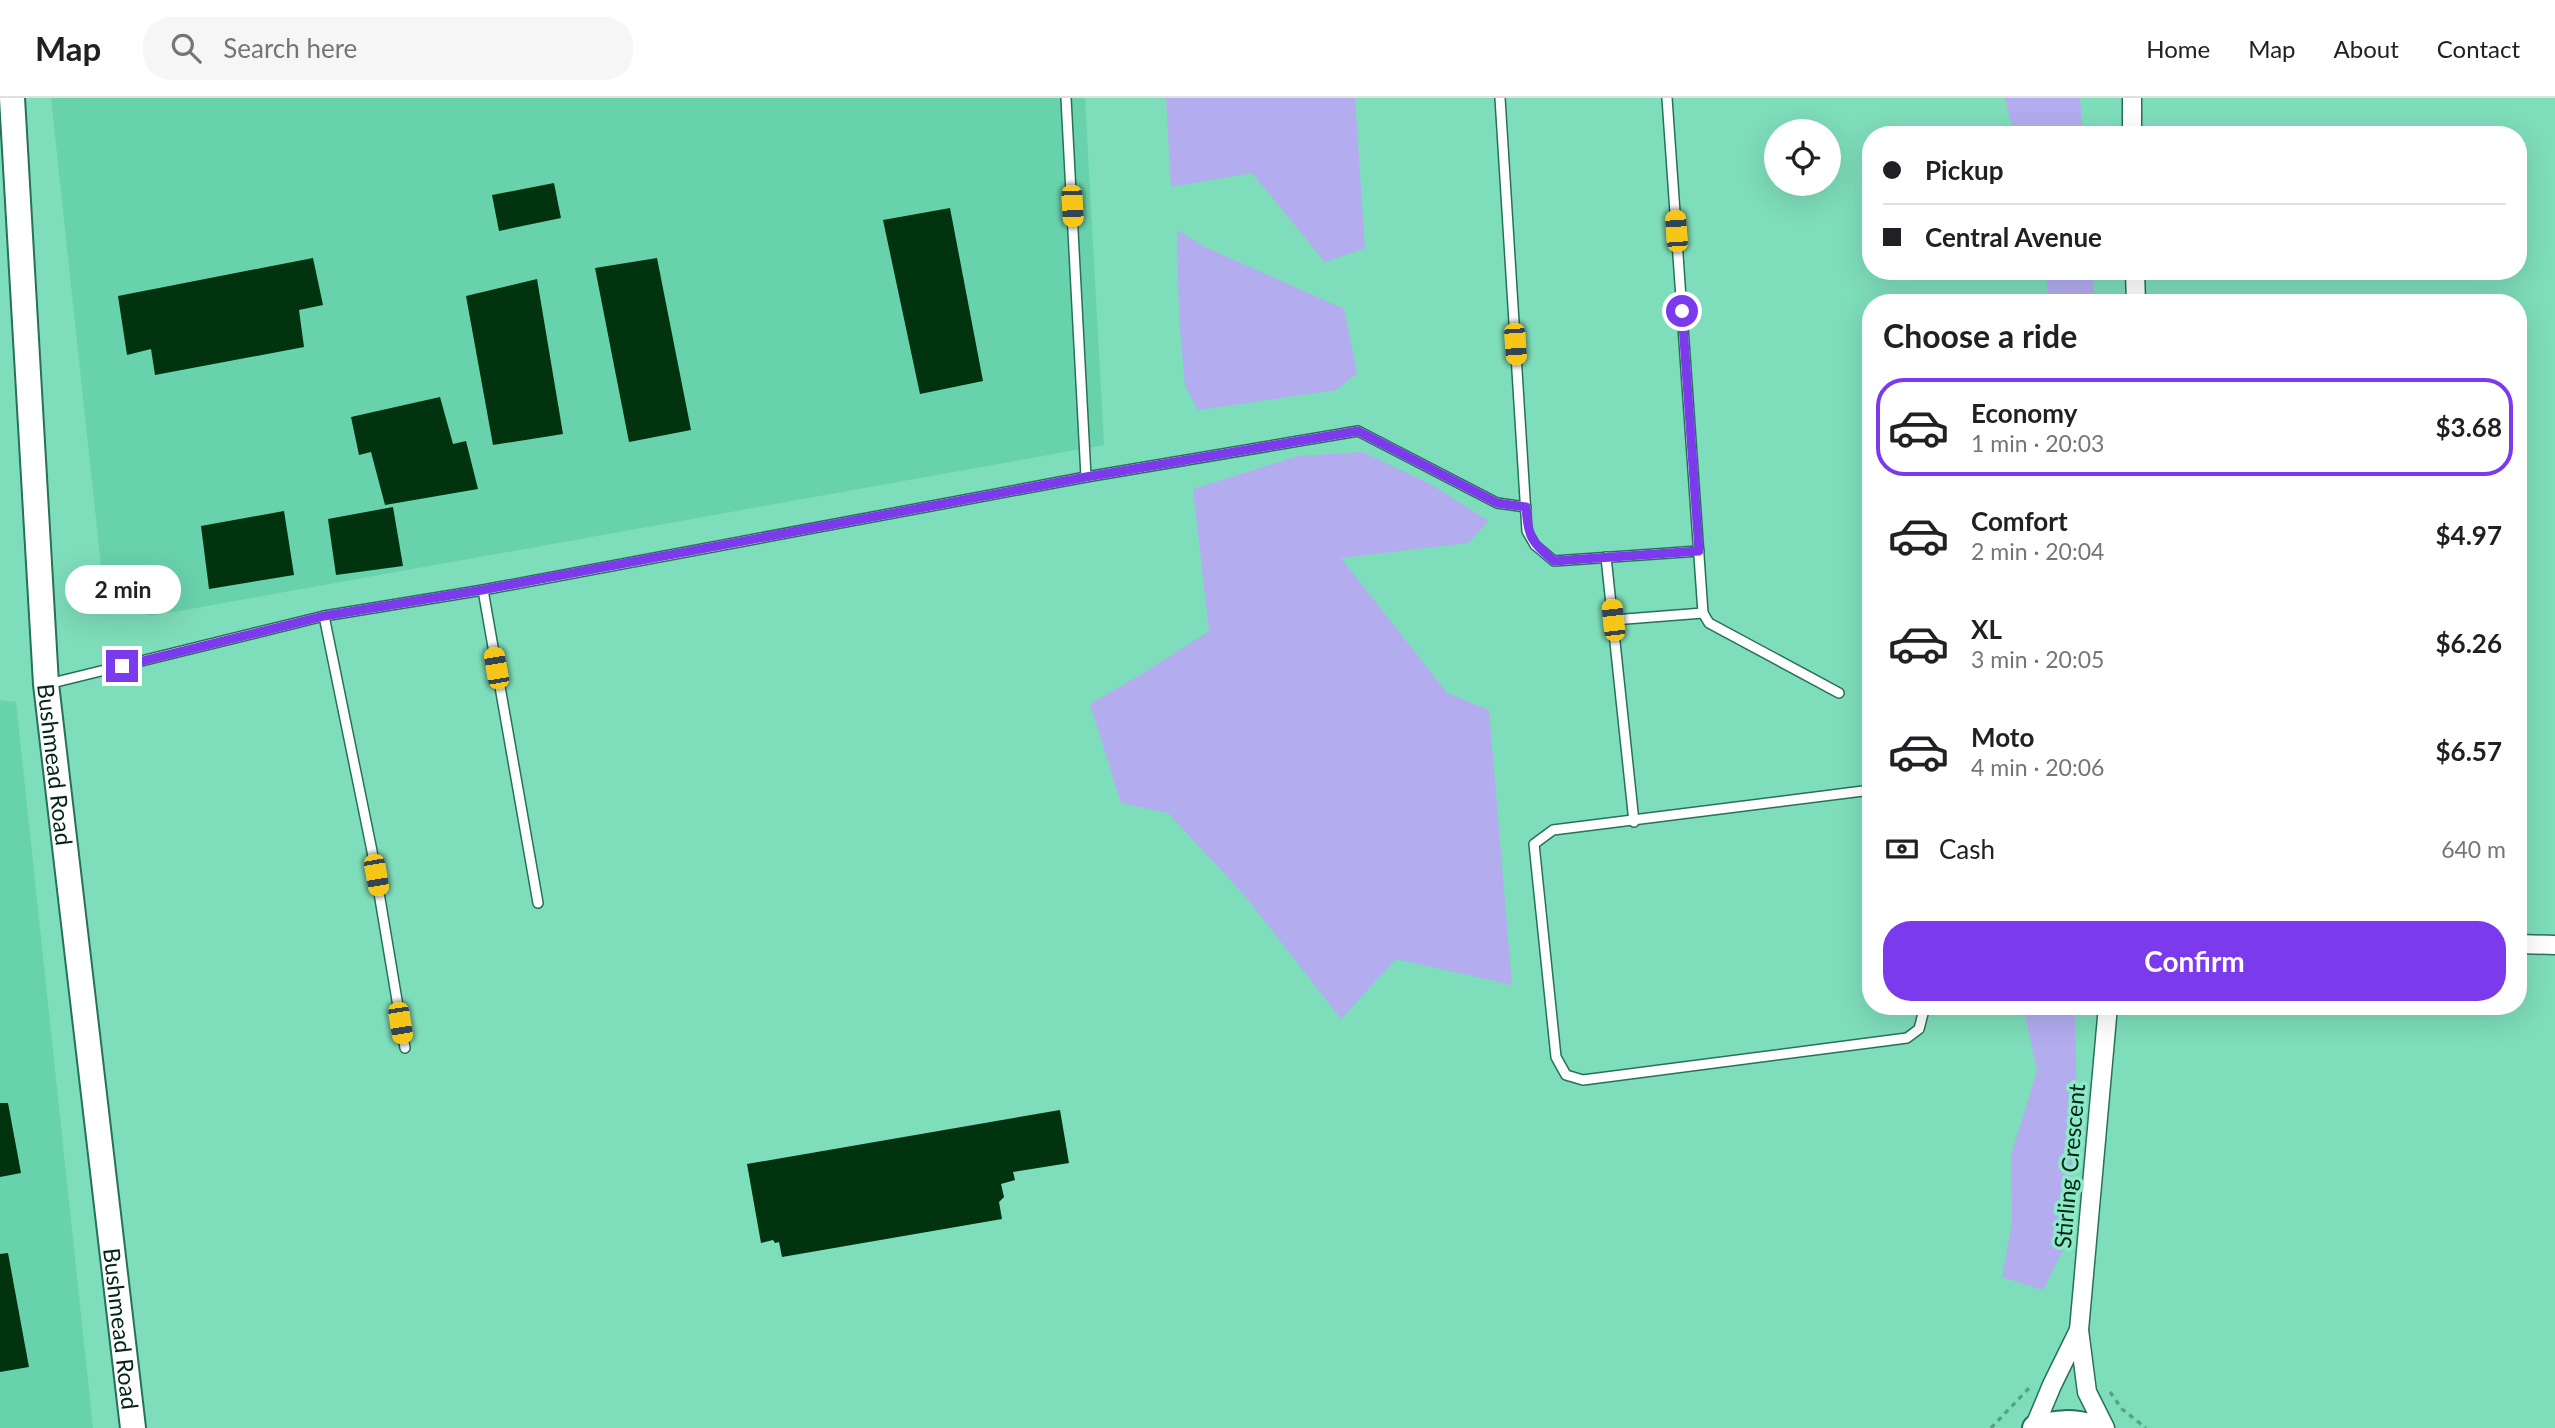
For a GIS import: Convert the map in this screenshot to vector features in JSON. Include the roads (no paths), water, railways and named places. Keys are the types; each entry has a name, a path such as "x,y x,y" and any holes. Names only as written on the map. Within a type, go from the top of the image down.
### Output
{"main road":[{"name":"Bushmead Road","path":"12,98 46,684 133,1428"},
{"path":"2035,1428 2054,1423 2074,1423 2095,1428"}],"street":[{"path":"2132,98 2132,126"},
{"path":"2527,944 2555,945"},
{"name":"Stirling Crescent","path":"2105,1428 2087,1392 2079,1330 2107,1015"},
{"name":"Stirling Crescent","path":"2035,1428 2052,1385 2079,1330"}],"lane":[{"path":"1066,98 1086,477"},
{"path":"1500,98 1527,531 1535,545 1554,561 1699,551"},
{"path":"1667,98 1703,613 1709,623 1839,693"},
{"path":"46,684 324,616 482,590 1086,477 1358,431 1497,503 1526,507"},
{"path":"1606,558 1634,822"},
{"path":"482,590 538,903"},
{"path":"1613,620 1703,613"},
{"path":"324,616 372,851 404,1048"},
{"path":"1862,791 1634,822 1553,830 1534,844 1556,1057 1566,1075 1583,1080 1907,1038 1919,1029 1923,1015"}]}
